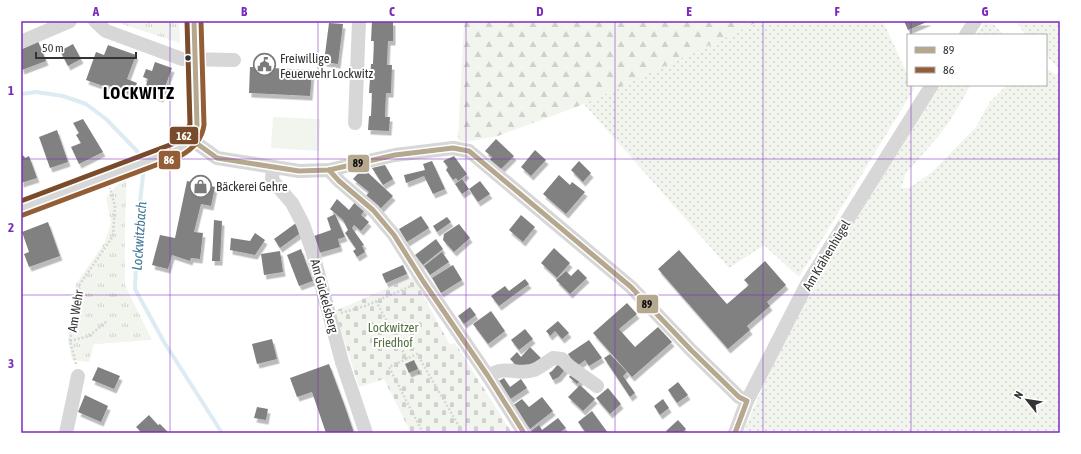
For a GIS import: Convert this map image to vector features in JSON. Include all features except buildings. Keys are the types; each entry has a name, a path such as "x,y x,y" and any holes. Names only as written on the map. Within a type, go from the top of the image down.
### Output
{"street":[{"path":"21,42 70,21"},
{"path":"95,21 106,31 182,59 196,58 234,60"},
{"path":"21,208 178,149 192,140 196,132 197,125 194,21"},
{"path":"355,123 359,21"},
{"path":"967,34 975,21"},
{"name":"Am Krähenhügel","path":"735,433 748,401 807,284 931,86"},
{"path":"192,140 217,158 299,170 329,170 395,155 453,148 469,151 631,287 691,350 739,396 748,401"},
{"name":"Am Gückelsberg","path":"273,167 272,180 292,203 303,224 312,250 342,362 366,433"},
{"path":"329,170 339,181 373,210 394,235 524,433"},
{"path":"488,376 495,371 534,370 553,358 562,359 569,366 597,386"},
{"path":"66,433 78,376"}],"path":[{"name":"Am Wehr","path":"78,376 70,341 80,284 114,236 115,206 107,175"},
{"path":"223,188 234,190"},
{"path":"329,316 365,306 423,281"},
{"path":"376,301 407,359"},
{"path":"70,341 89,336 107,321"},
{"path":"423,433 389,367 417,354 463,433"}],"green space":[{"path":"120,21 179,21 180,43 122,24"},
{"path":"464,21 760,21 584,104 498,136 465,142 458,140"},
{"path":"760,21 883,21 907,74 907,86 912,86 914,89 799,277 764,245 729,268 584,104"},
{"path":"1015,21 1060,21 1060,69 1047,57 1047,34 1025,34"},
{"path":"984,23 993,24 1002,33 1002,34 977,34"},
{"path":"1047,69 1056,75 1060,72 1060,433 743,433 782,342 813,286 940,86 970,86 949,122 906,173 901,188 909,188 931,173 976,127 990,102 1006,86 1047,86"},
{"path":"273,117 320,119 319,151 271,148"},
{"path":"127,177 125,285 152,340 94,344 89,362 72,360 68,340 76,284 105,242 111,222 106,198 121,180"},
{"name":"Lockwitzer Friedhof","path":"413,277 450,345 455,343 512,433 411,433 384,379 359,387 335,311"}],"waterway":[{"name":"Lockwitzbach","path":"21,94 36,92 63,96 86,104 106,119 137,151 143,175 138,221 135,289 164,342 222,433"}],"transit line":[{"name":"162","path":"21,201 175,143 185,135 190,124 187,21"},
{"name":"89","path":"192,140 196,132 197,125 194,21"},
{"name":"86","path":"23,215 180,156 196,144 199,140 204,125 201,21"},
{"name":"89","path":"192,140 217,158 299,171 329,170 395,155 453,148 469,151 631,287 691,350 739,397 747,401 735,433"},
{"name":"89","path":"329,170 339,181 373,210 394,235 524,433"}],"place":[{"name":"Freiwillige Feuerwehr Lockwitz","path":"264,65"},
{"name":"Bäckerei Gehre","path":"200,186"}],"district":[{"name":"LOCKWITZ","path":"139,93"}]}
